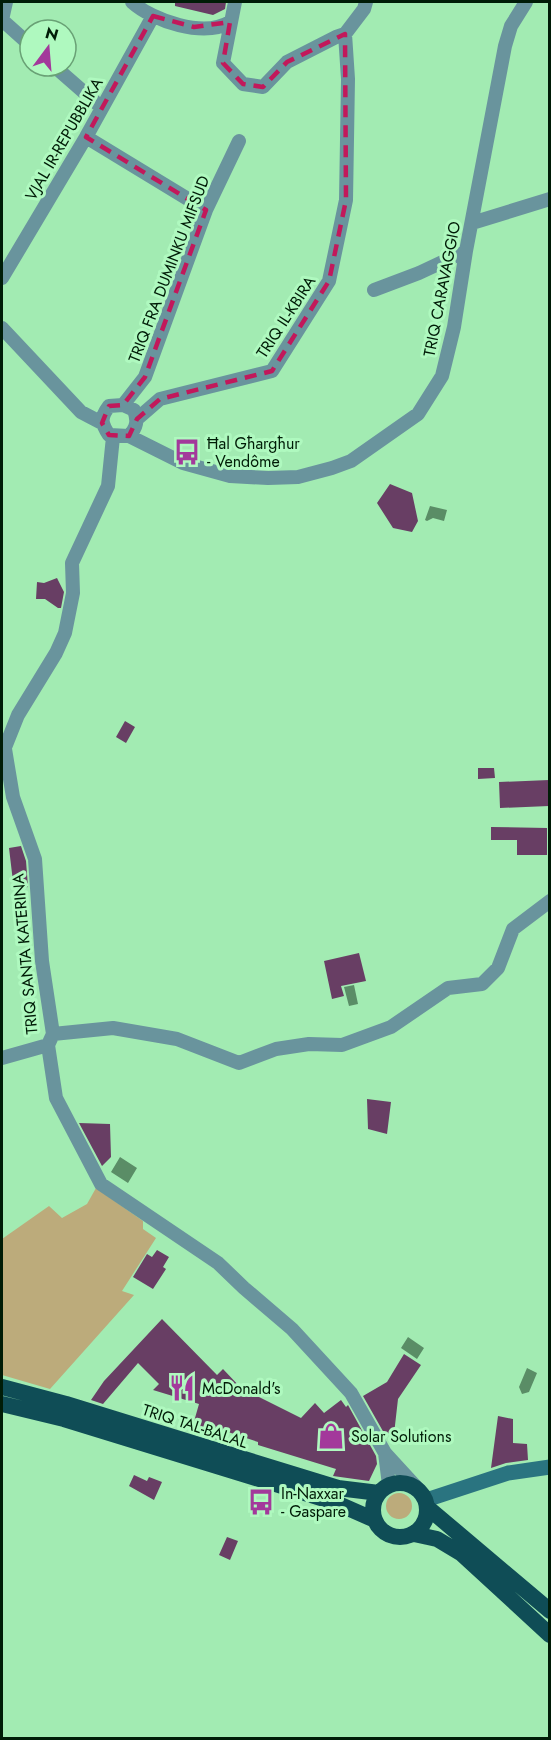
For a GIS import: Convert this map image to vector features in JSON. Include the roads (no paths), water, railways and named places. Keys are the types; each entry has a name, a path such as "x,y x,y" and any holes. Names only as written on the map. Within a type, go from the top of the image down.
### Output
{"highway":[{"name":"TRIQ TAL-BALAL","path":"2,1387 66,1404 338,1488 384,1489 406,1483 424,1499"},
{"name":"TRIQ TAL-BALAL","path":"2,1404 64,1419 334,1502 375,1520 390,1535 402,1537 414,1534 437,1539 462,1554 549,1635"},
{"path":"375,1520 373,1505 384,1489"},
{"path":"414,1534 425,1521 424,1499"},
{"path":"424,1499 549,1611"}],"main road":[{"path":"424,1499 507,1473 549,1467"}],"street":[{"path":"6,2 2,20 18,34"},
{"path":"132,2 166,22 194,27 220,27 230,22"},
{"path":"235,2 223,63 243,84 263,87 287,62 345,34 364,9 366,2"},
{"name":"TRIQ CARAVAGGIO","path":"129,436 183,463 230,476 298,477 351,461 418,414 442,376 454,327 505,46 511,27 526,2"},
{"name":"VJAL IR-REPUBBLIKA","path":"2,278 86,137 153,16"},
{"name":"TRIQ IL-KBIRA","path":"137,419 160,399 272,371 329,280 346,200 348,79 345,34"},
{"path":"68,78 102,108"},
{"path":"86,137 206,210"},
{"name":"TRIQ FRA DUMINKU MIFSUD","path":"123,405 145,377 206,210 239,141"},
{"path":"472,223 549,199"},
{"path":"374,290 419,273 466,251"},
{"path":"2,328 81,412 102,423"},
{"path":"123,405 134,410 137,419 136,428 129,436 109,435 102,423 102,415 109,406 123,405"},
{"path":"3,752 18,715 56,653 65,633 73,593 72,563 108,486 113,436"},
{"name":"TRIQ SANTA KATERINA","path":"3,752 13,797 35,859 42,961 56,1098 101,1184 218,1263 292,1329 351,1393 385,1453 424,1499"},
{"path":"2,1058 51,1039 114,1028 177,1039 239,1063 276,1049 309,1044 342,1045 391,1027 448,988 482,984 498,968 513,928 549,901"},
{"name":"TRIQ SANTA KATERINA","path":"384,1489 385,1453"}],"place":[{"name":"Ħal Għargħur - Vendôme","path":"187,452"},
{"name":"McDonald's","path":"182,1388"},
{"name":"Solar Solutions","path":"331,1436"},
{"name":"In-Naxxar - Gaspare","path":"261,1502"}]}
